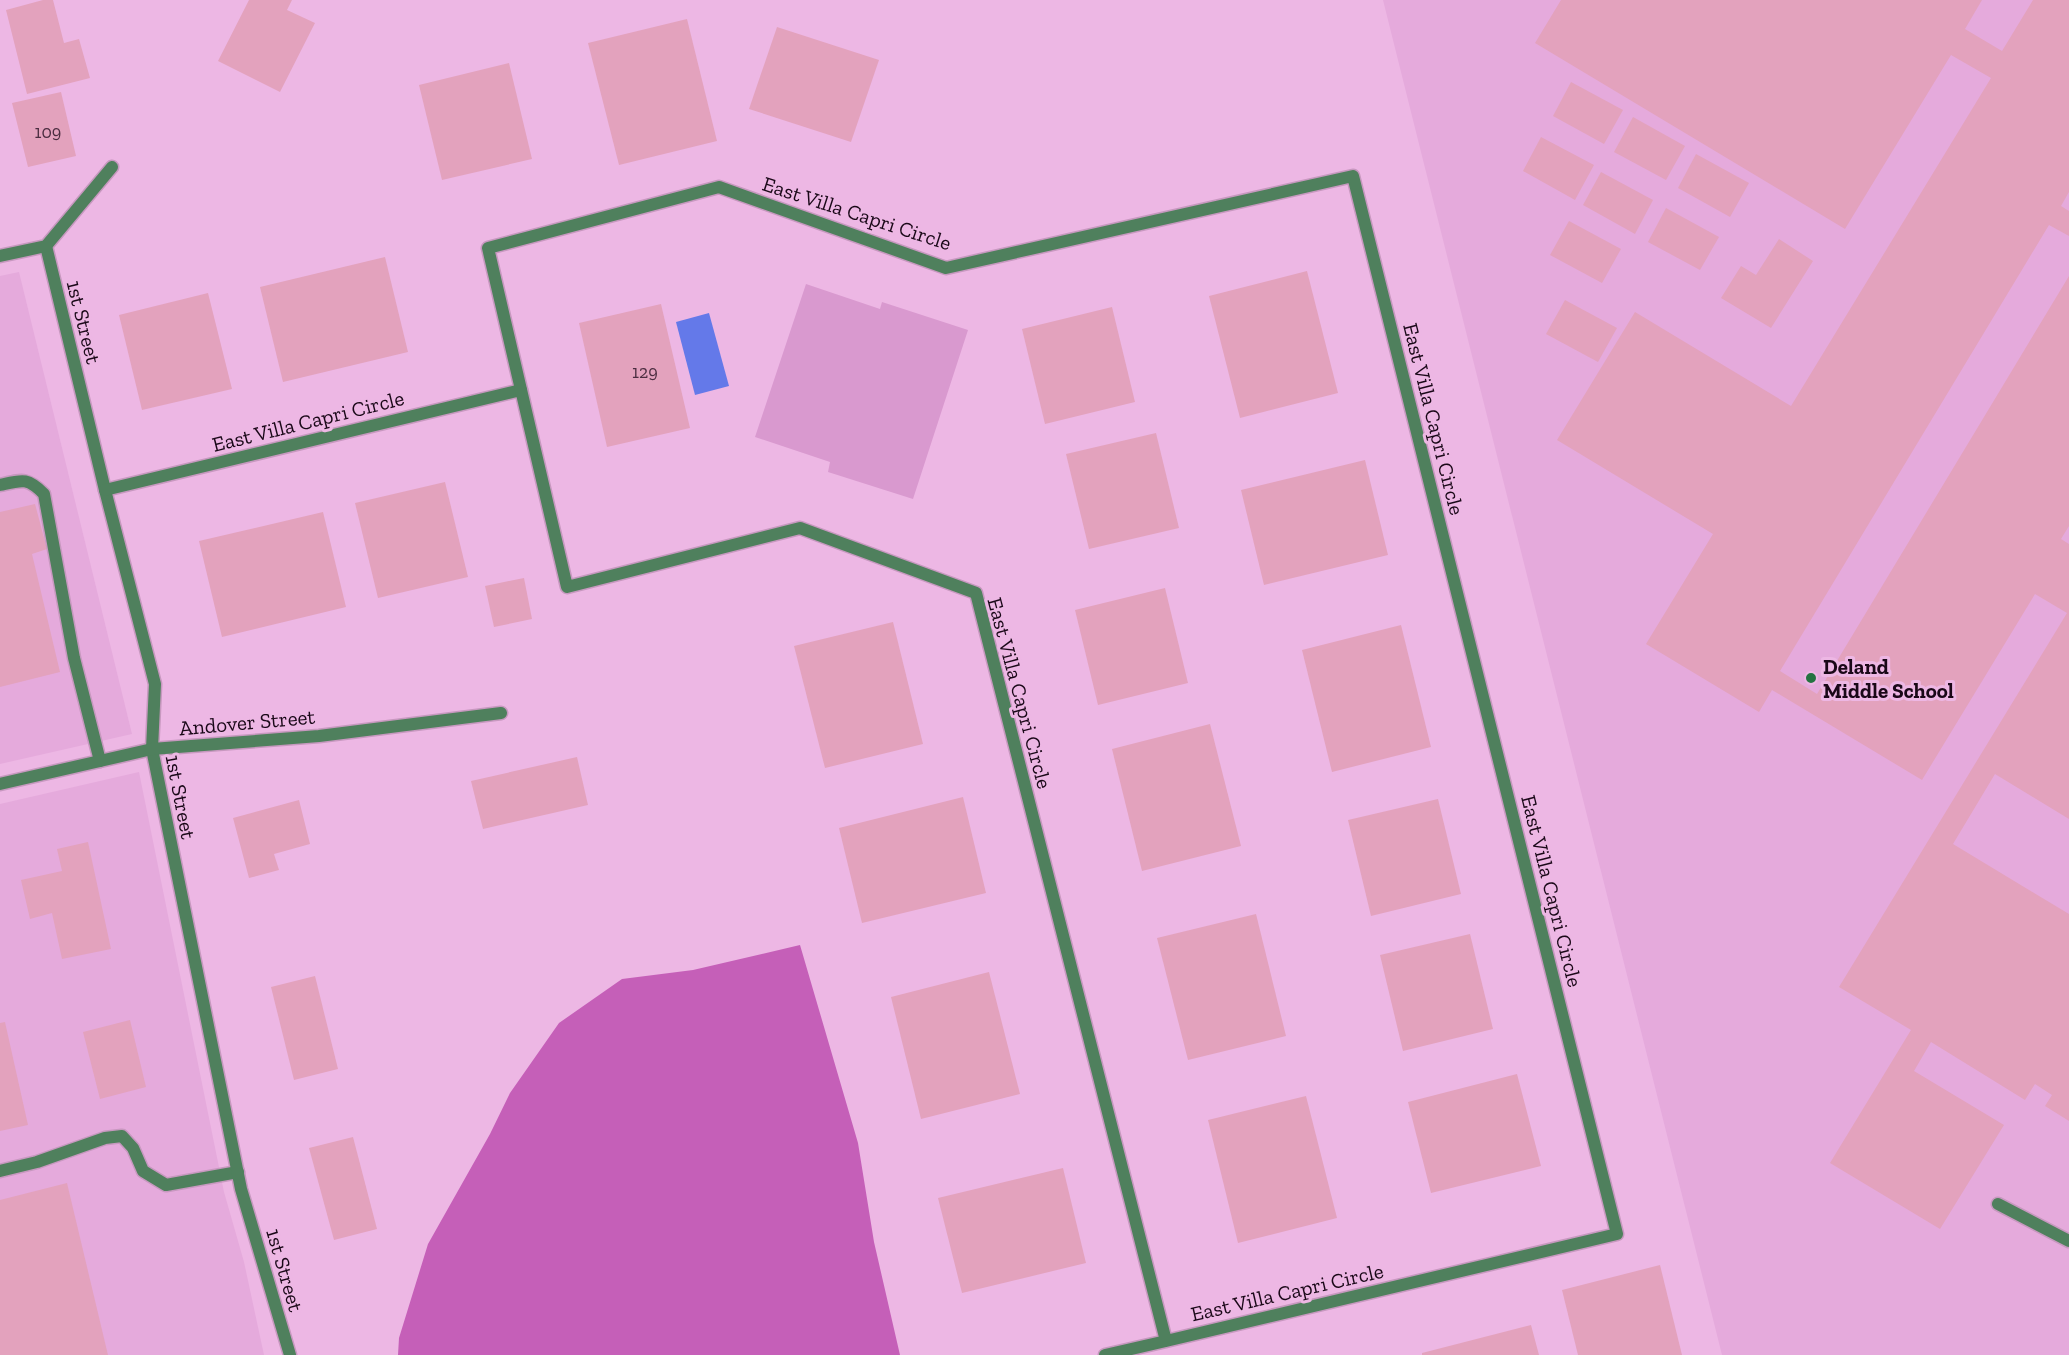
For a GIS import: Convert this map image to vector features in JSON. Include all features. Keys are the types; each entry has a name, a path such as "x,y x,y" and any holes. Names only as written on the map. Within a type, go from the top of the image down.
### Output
{"street":[{"path":"0,256 46,246 112,167"},
{"name":"East Villa Capri Circle","path":"1105,1355 1166,1341 1617,1234 1353,176 946,268 719,187 488,248 567,587 800,528 976,594 1166,1341"},
{"name":"1st Street","path":"46,246 155,684 152,749 238,1172 290,1355"},
{"name":"East Villa Capri Circle","path":"105,490 521,390"},
{"path":"0,485 22,480 34,484 44,494 74,658 99,761"},
{"name":"Andover Street","path":"0,784 152,749 319,736 501,713"},
{"path":"0,1171 37,1162 105,1138 122,1136 133,1148 143,1171 166,1185 238,1172"},
{"path":"1998,1204 2069,1241"}],"shaded area":[{"name":"Deland Middle School","path":"1383,0 2069,0 2069,1355 1722,1355"},
{"path":"19,272 132,734 0,764 0,276"},
{"path":"806,284 880,309 882,302 968,330 913,499 828,472 830,462 755,437"},
{"path":"139,772 224,1192 244,1262 264,1355 0,1355 0,804"},
{"path":"800,945 858,1143 874,1242 900,1355 398,1355 399,1338 428,1244 490,1134 510,1093 559,1023 622,979 693,970"}],"water":[{"path":"709,313 729,386 695,395 676,322"}],"building":[{"path":"43,0 53,0 64,43 79,39 90,78 27,94 6,10"},
{"path":"249,0 292,0 287,10 315,23 280,92 218,61"},
{"name":"Deland Middle School","path":"1561,0 1982,0 1965,29 2002,51 2033,0 2069,0 2069,192 2061,206 2069,211 2069,236 2049,225 1780,671 1817,694 2069,276 2069,526 2061,539 2069,544 2069,819 1995,774 1953,844 2069,914 2069,1121 2045,1106 2052,1095 2035,1084 2025,1100 1931,1042 1914,1071 2004,1125 1940,1229 1830,1163 1911,1030 1839,987 2067,613 2035,594 1922,780 1772,690 1759,712 1646,644 1713,534 1557,440 1635,312 1791,406 1991,78 1951,55 1845,229 1535,43"},
{"path":"687,19 717,141 619,165 588,43"},
{"path":"777,27 879,60 851,142 749,109"},
{"path":"509,63 532,159 442,180 419,85"},
{"path":"1571,82 1623,110 1604,144 1553,116"},
{"path":"61,92 76,156 28,167 12,103"},
{"path":"1633,117 1685,146 1666,180 1614,152"},
{"path":"1541,137 1594,165 1575,200 1523,171"},
{"path":"1696,154 1749,183 1730,217 1678,188"},
{"path":"1601,172 1653,200 1635,234 1583,205"},
{"path":"1666,208 1719,237 1700,270 1648,242"},
{"path":"1569,221 1621,249 1602,283 1550,255"},
{"path":"1779,239 1813,261 1771,328 1721,298 1741,266 1756,275"},
{"path":"385,257 408,352 283,382 260,287"},
{"path":"1307,271 1338,393 1240,418 1209,296"},
{"path":"208,293 232,389 142,410 119,315"},
{"path":"1565,300 1617,328 1598,362 1546,334"},
{"path":"661,304 690,428 607,447 579,323"},
{"path":"1112,307 1135,402 1045,424 1022,329"},
{"path":"1156,433 1179,528 1089,549 1066,454"},
{"path":"1365,460 1388,555 1264,585 1241,490"},
{"path":"445,482 468,577 378,598 355,503"},
{"path":"35,504 47,549 32,554 60,672 0,687 0,512"},
{"path":"323,512 346,607 222,637 199,541"},
{"path":"524,578 532,619 494,627 485,586"},
{"path":"1165,588 1188,683 1098,705 1075,610"},
{"path":"893,622 923,744 825,768 794,646"},
{"path":"1401,625 1431,747 1332,772 1302,650"},
{"path":"1210,724 1241,846 1142,871 1112,749"},
{"path":"577,757 588,805 483,829 471,781"},
{"path":"963,797 986,893 862,923 839,828"},
{"path":"1438,799 1461,894 1371,916 1348,820"},
{"path":"299,800 310,844 274,854 279,870 249,878 233,818"},
{"path":"88,842 111,949 62,959 52,913 30,919 21,880 62,871 57,849"},
{"path":"1256,914 1286,1036 1188,1060 1157,938"},
{"path":"1470,934 1493,1029 1403,1051 1380,955"},
{"path":"989,972 1020,1094 921,1119 891,997"},
{"path":"315,976 338,1069 294,1080 271,987"},
{"path":"130,1020 146,1087 100,1099 83,1032"},
{"path":"5,1022 28,1125 0,1131 0,1023"},
{"path":"1517,1074 1541,1166 1431,1193 1408,1102"},
{"path":"1306,1096 1337,1218 1238,1243 1208,1120"},
{"path":"353,1137 377,1229 334,1240 309,1148"},
{"path":"1063,1168 1086,1263 962,1293 938,1198"},
{"path":"67,1183 108,1355 0,1355 0,1200"},
{"path":"1660,1265 1682,1355 1578,1355 1562,1290"},
{"path":"1531,1325 1539,1355 1422,1355 1422,1353"}],"place":[{"name":"Deland Middle School","path":"1811,678"}]}
